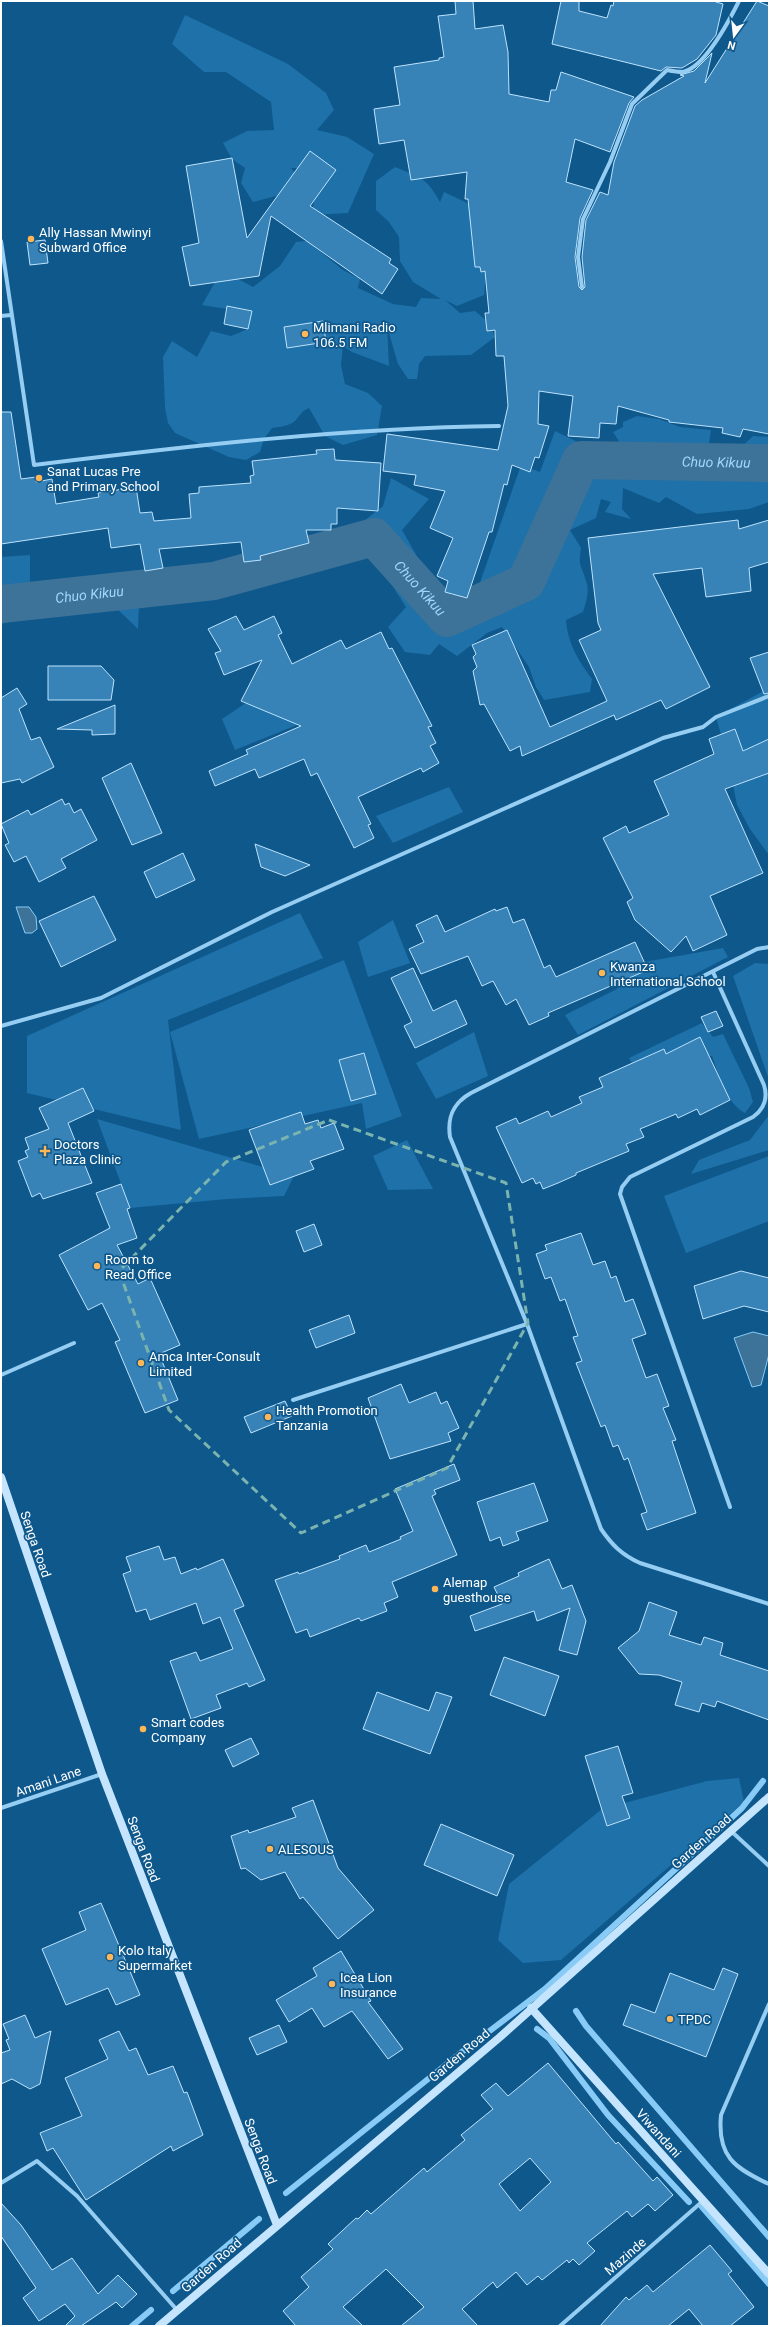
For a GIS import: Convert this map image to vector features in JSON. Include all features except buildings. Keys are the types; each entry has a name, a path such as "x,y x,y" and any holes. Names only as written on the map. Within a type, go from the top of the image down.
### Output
{"street":[{"path":"582,286 578,257 583,220 610,162 632,104 667,70 682,72 694,67 704,58 739,1"},
{"path":"1,241 34,465 314,434 434,427 500,426"},
{"path":"1,316 11,315"},
{"path":"1,1026 101,998 272,912 663,738 703,727 716,717 769,696"},
{"path":"769,948 757,949 471,1093 455,1106 448,1126 450,1137 527,1324 601,1529 610,1544 624,1556 640,1563 769,1604"},
{"path":"713,972 764,1085 766,1092 764,1106 753,1117 630,1176 622,1187 620,1194 730,1508"},
{"path":"293,1400 527,1324"},
{"path":"1,1375 74,1343"},
{"name":"Senga Road","path":"1,1477 102,1774 277,2224"},
{"name":"Amani Lane","path":"1,1808 102,1774"},
{"name":"Garden Road","path":"159,2326 531,2008 769,1797"},
{"path":"731,1831 769,1866"},
{"path":"769,2004 721,2115 720,2132 724,2149 733,2163 746,2174 769,2184"},
{"name":"Viwandani","path":"531,2008 769,2274"},
{"path":"1,2183 37,2161 77,2196 177,2310"},
{"name":"Mazinde","path":"560,2326 704,2200"}],"highlighted area":[{"path":"329,1120 506,1183 528,1323 447,1468 301,1533 169,1410 119,1271 226,1162"}],"shaded area":[{"path":"185,15 288,64 326,93 334,110 317,130 347,137 374,154 348,213 312,215 316,187 314,168 291,168 302,183 280,195 253,202 241,183 245,168 232,159 223,143 247,131 274,130 271,102 226,72 204,72 172,44"},
{"path":"395,167 422,179 431,188 440,202 444,192 478,208 486,273 484,295 457,306 445,300 460,313 475,311 489,323 495,337 471,355 425,356 419,364 417,379 408,379 398,364 387,326 389,366 352,352 343,346 341,365 345,384 368,393 382,406 377,435 343,445 325,436 309,408 306,409 293,423 272,428 264,439 260,452 246,460 229,457 175,433 168,423 165,408 163,357 172,341 197,357 211,331 231,336 248,329 244,318 227,309 202,305 219,275 240,280 253,287 280,266 296,242 307,241 343,270 360,279 358,288 393,304 416,307 421,298 441,299 413,282 400,261 399,237 389,222 376,210 376,181"},
{"path":"637,416 659,419 680,427 711,430 708,451 738,450 753,436 769,437 769,502 749,509 697,514 666,497 659,503 623,488 622,509 631,519 605,512 611,502 601,499 596,518 570,530 581,548 580,565 588,592 583,612 566,620 574,651 592,679 590,692 544,700 536,687 529,667 502,627 487,633 457,656 439,644 430,655 405,652 388,627 406,607 355,528 383,506 391,478 429,499 402,530 439,595 459,599 477,591 521,465 540,472 555,431 600,453 620,443 613,432 623,427 623,422"},
{"path":"30,555 30,596 150,585 153,599 139,602 138,629 113,605 77,606 1,624 1,557"},
{"path":"291,673 322,715 235,750 222,719"},
{"path":"769,688 769,855 750,829 737,805 728,759 716,717"},
{"path":"449,787 463,812 393,843 376,816"},
{"path":"16,907 29,907 36,917 37,929 32,933 25,933"},
{"path":"300,913 323,958 168,1020 181,1130 27,1093 27,1036"},
{"path":"393,920 410,963 368,977 358,942"},
{"path":"723,948 728,957 578,1035 565,1015 617,989 633,964"},
{"path":"344,960 402,1116 366,1129 362,1103 199,1139 170,1032"},
{"path":"755,963 769,964 769,1080 733,976"},
{"path":"702,1023 713,1037 723,1034 749,1088 753,1102 745,1113 732,1102 720,1080 712,1056 698,1055 634,1067 629,1058"},
{"path":"474,1032 488,1076 436,1099 416,1063"},
{"path":"769,1115 769,1150 691,1174 699,1160 750,1140"},
{"path":"97,1119 294,1176 284,1196 227,1199 130,1208"},
{"path":"407,1140 433,1189 388,1190 373,1156"},
{"path":"769,1156 769,1221 686,1253 664,1196"},
{"path":"753,1332 769,1336 769,1354 761,1385 752,1387 734,1338"},
{"path":"739,1778 744,1802 561,1960 523,1963 498,1940 509,1884 602,1809 707,1781"}],"waterway":[{"name":"Chuo Kikuu","path":"1,604 214,581 374,537 447,618 526,582 581,460 769,463"},
{"path":"286,2193 458,2055 545,1989 742,1808 763,1781"},
{"path":"576,2011 586,2026 769,2237"},
{"path":"537,2029 549,2038 608,2115 689,2202"},
{"path":"702,2207 769,2284"},
{"path":"173,2291 259,2219"},
{"path":"132,2326 151,2310"}],"place":[{"name":"Ally Hassan Mwinyi Subward Office","path":"31,239"},
{"name":"Mlimani Radio 106.5 FM","path":"305,334"},
{"name":"Sanat Lucas Pre and Primary School","path":"39,478"},
{"name":"Kwanza International School","path":"602,973"},
{"name":"Doctors Plaza Clinic","path":"45,1151"},
{"name":"Room to Read Office","path":"97,1266"},
{"name":"Amca Inter-Consult Limited","path":"141,1363"},
{"name":"Health Promotion Tanzania","path":"268,1417"},
{"name":"Alemap guesthouse","path":"435,1589"},
{"name":"Smart codes Company","path":"143,1729"},
{"name":"ALESOUS","path":"270,1849"},
{"name":"Kolo Italy Supermarket","path":"110,1957"},
{"name":"Icea Lion Insurance","path":"332,1984"},
{"name":"TPDC","path":"670,2019"}]}
